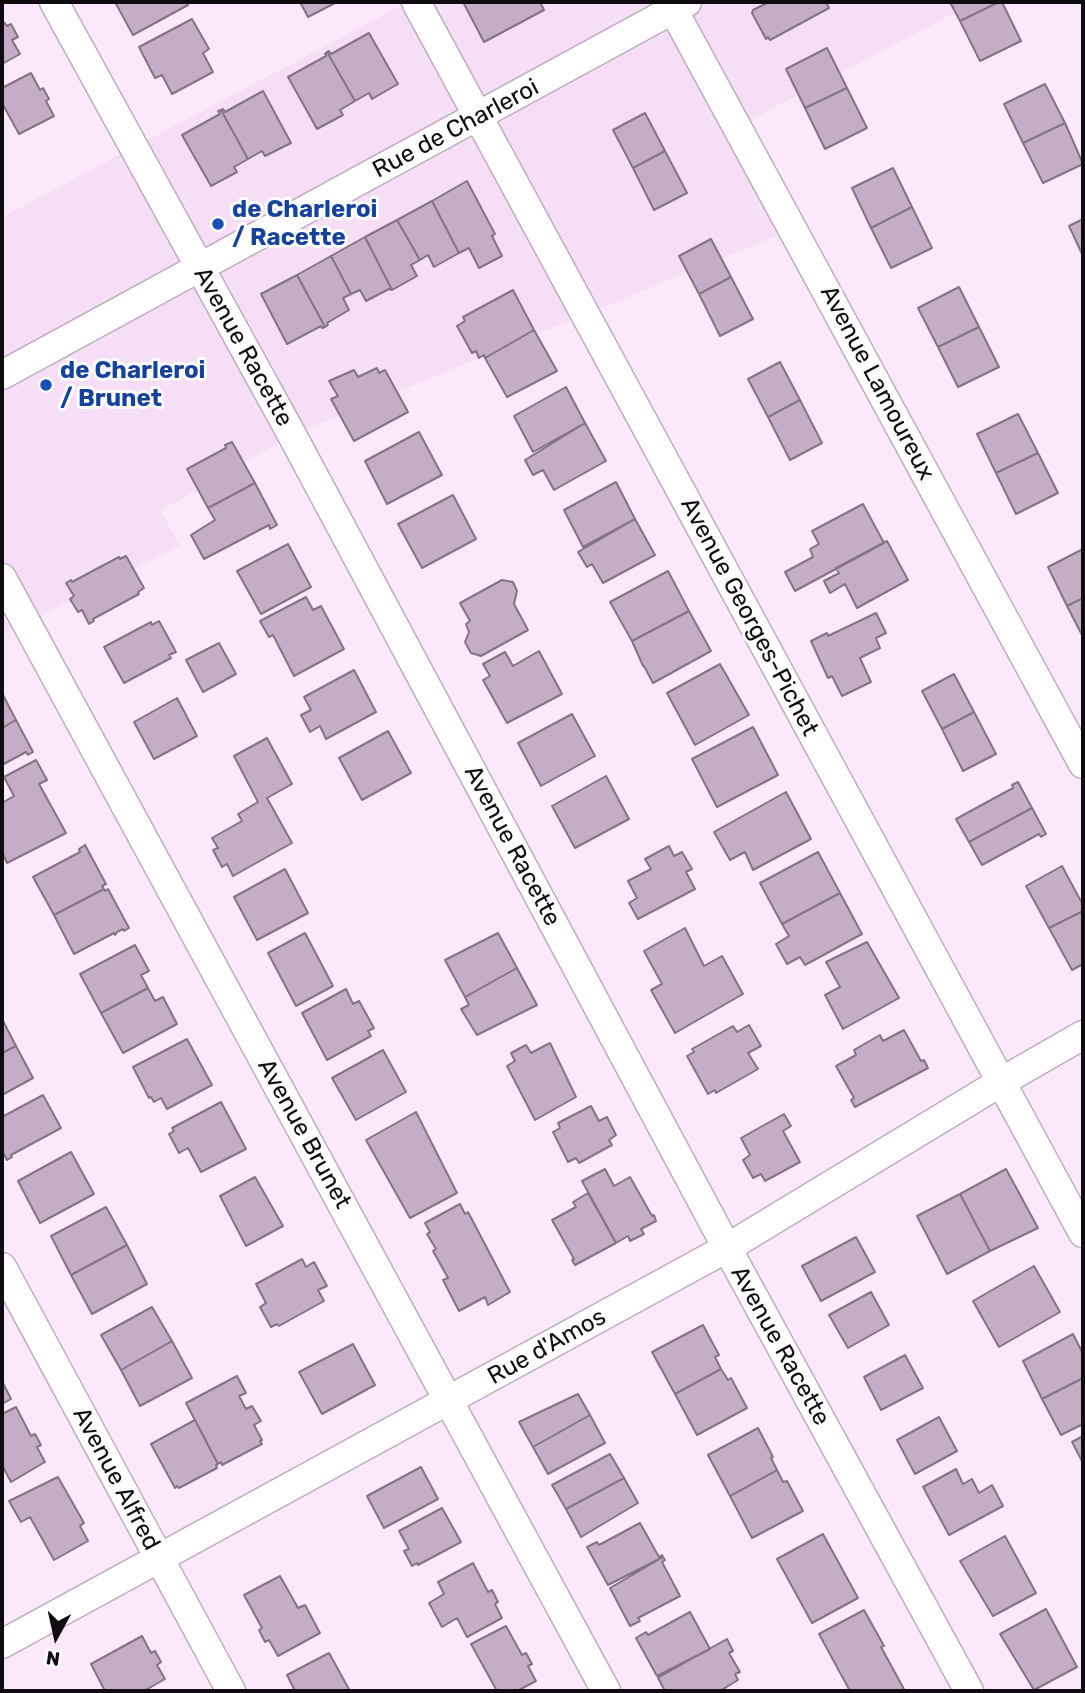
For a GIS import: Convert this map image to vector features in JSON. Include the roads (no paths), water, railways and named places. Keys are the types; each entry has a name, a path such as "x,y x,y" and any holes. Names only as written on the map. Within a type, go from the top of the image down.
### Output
{"street":[{"name":"Avenue Racette","path":"54,2 298,447 727,1248 968,1691"},
{"name":"Avenue Georges-Pichet","path":"416,2 1083,1233"},
{"name":"Rue de Charleroi","path":"2,375 478,117 677,4"},
{"name":"Avenue Lamoureux","path":"677,4 1083,764"},
{"name":"Avenue Brunet","path":"2,578 606,1691"},
{"name":"Rue d'Amos","path":"2,1644 727,1248 1083,1035"},
{"name":"Avenue Alfred","path":"2,1267 231,1691"}],"place":[{"name":"de Charleroi / Racette","path":"218,224"},
{"name":"de Charleroi / Brunet","path":"46,385"}]}
